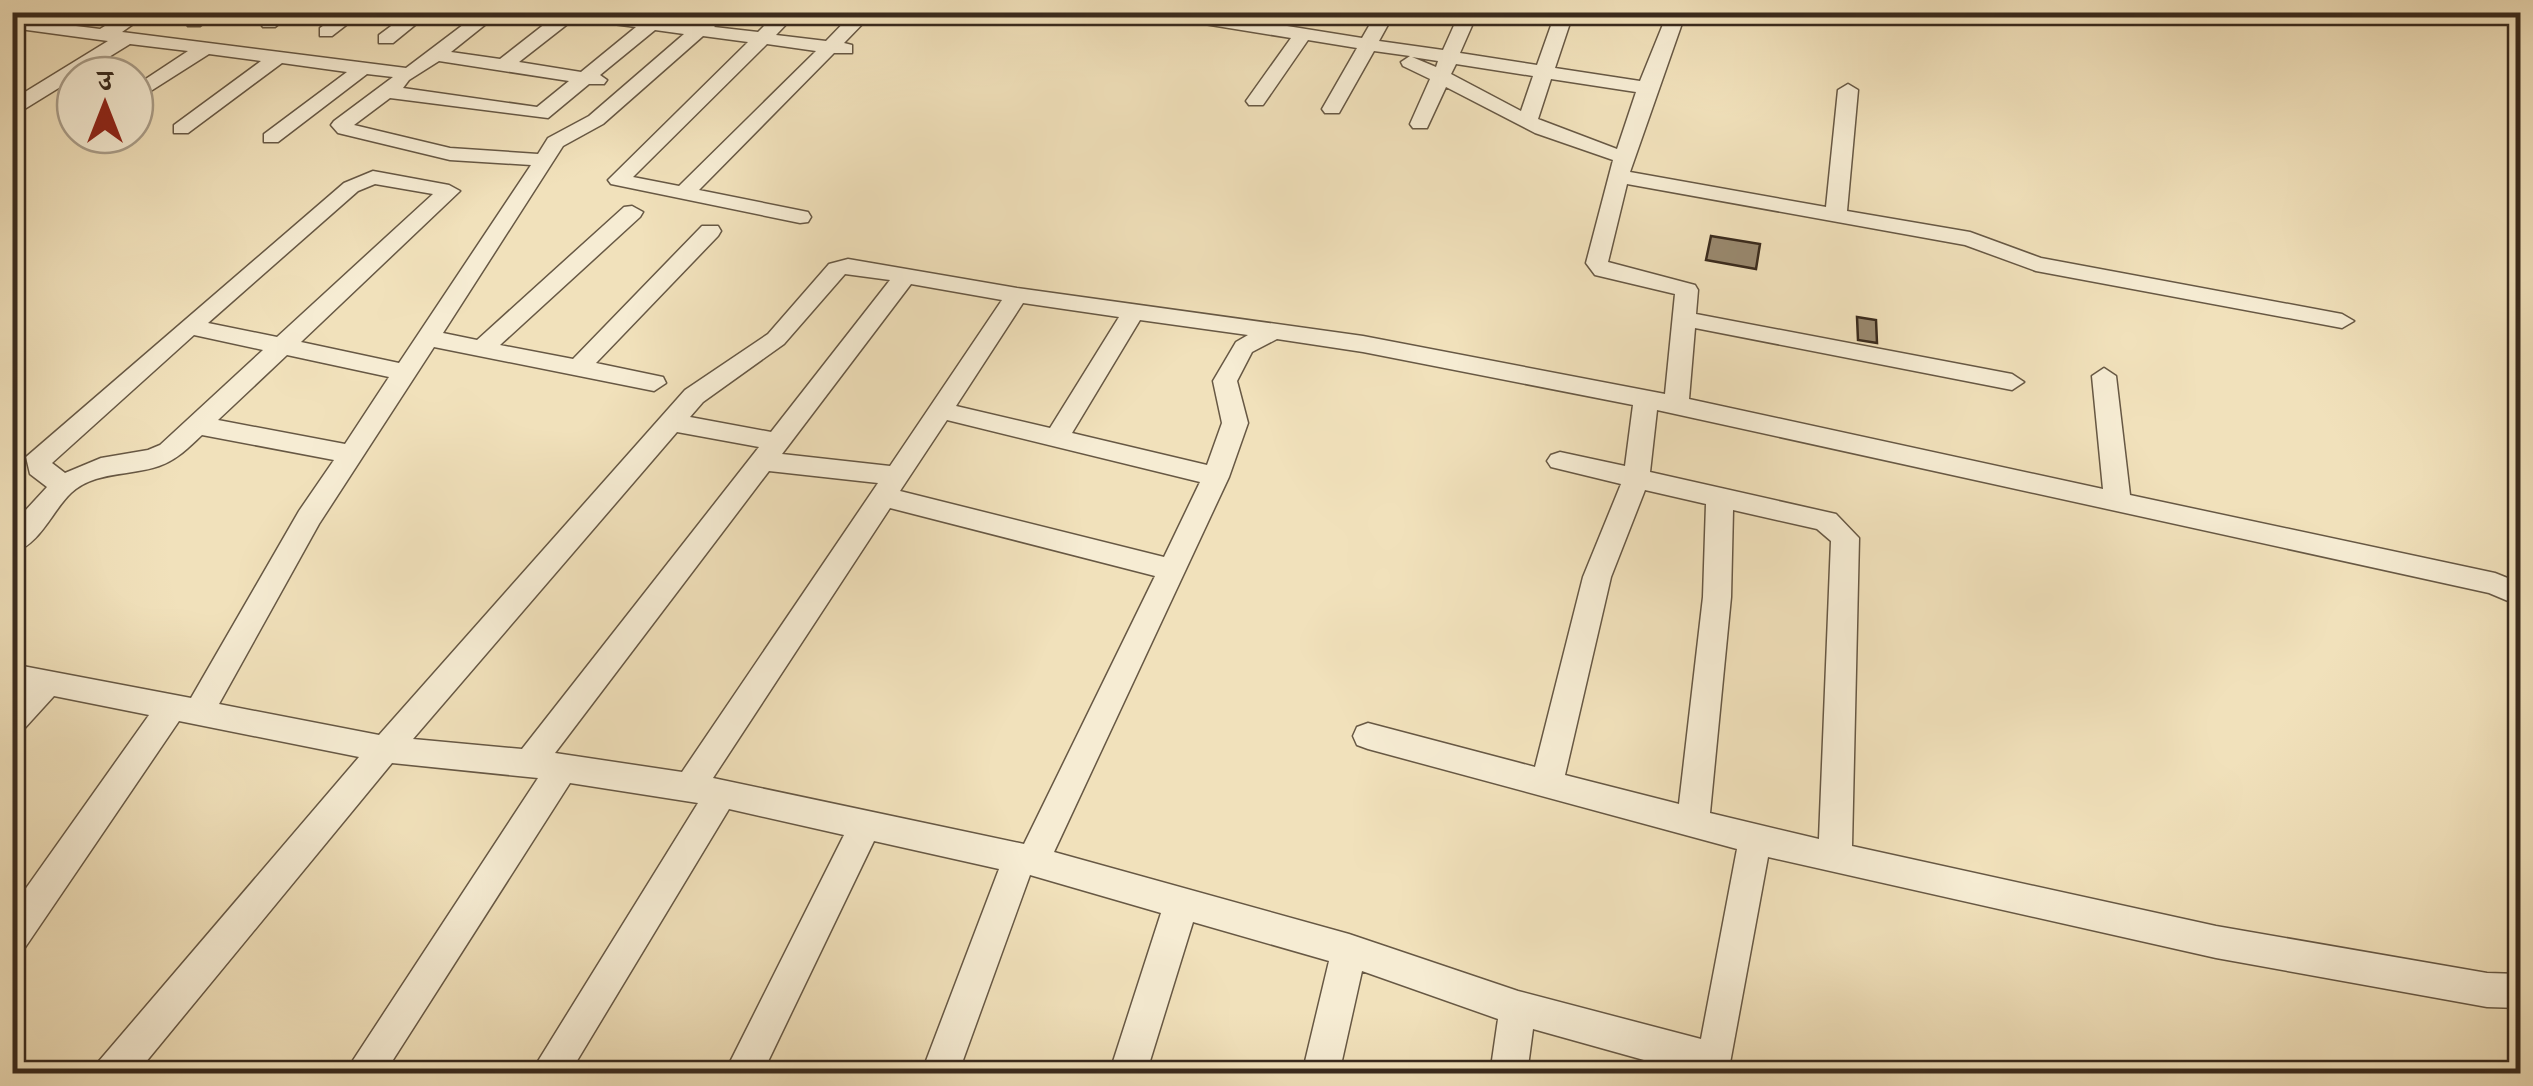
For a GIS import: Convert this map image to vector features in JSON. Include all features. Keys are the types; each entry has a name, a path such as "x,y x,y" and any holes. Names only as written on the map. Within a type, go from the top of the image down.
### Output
{"street":[{"path":"103,35 141,12"},
{"path":"326,32 354,12"},
{"path":"386,39 422,12"},
{"path":"492,12 341,125 345,130 450,154 541,160"},
{"path":"12,938 184,711 519,203 541,160 565,134 596,120 720,12"},
{"path":"789,12 618,180 800,218"},
{"path":"682,195 837,48 866,12"},
{"path":"1161,12 1297,27 1446,67 1544,72 1647,88"},
{"path":"1332,109 1386,12"},
{"path":"1420,124 1470,12"},
{"path":"1676,12 1621,167 1598,266 1687,290 1676,405"},
{"path":"504,65 567,13 658,18 698,30 837,48"},
{"path":"1528,120 1563,17"},
{"path":"385,92 538,114 548,112 658,18"},
{"path":"12,23 410,74"},
{"path":"12,43 37,24"},
{"path":"1256,101 1297,27"},
{"path":"16,106 126,38"},
{"path":"155,82 205,48"},
{"path":"435,55 634,86"},
{"path":"181,129 278,57"},
{"path":"1446,67 1528,120 1621,167 1970,239 2036,264 2342,321"},
{"path":"271,138 362,68"},
{"path":"1836,214 1848,90"},
{"path":"12,543 50,504 62,484 110,464 162,455 285,347 450,191 364,178 39,458 39,466 62,484"},
{"path":"481,349 632,212"},
{"path":"578,368 710,230"},
{"path":"112,1074 385,749 672,422 714,380 776,340 841,266 1362,344 1676,405 2496,584 2520,595"},
{"path":"362,1074 545,766 772,452 906,275"},
{"path":"548,1074 706,790 891,487 1017,295"},
{"path":"1056,439 1134,311"},
{"path":"1686,319 2012,382"},
{"path":"191,327 406,372"},
{"path":"939,1074 1026,861 1216,477 1235,423 1226,381 1232,363 1244,348 1275,332"},
{"path":"428,338 654,383"},
{"path":"2104,376 2118,502"},
{"path":"1547,784 1596,577 1636,479 1646,400"},
{"path":"942,411 1216,477"},
{"path":"672,422 1172,570"},
{"path":"198,425 351,454"},
{"path":"1560,462 1826,521 1846,538 1835,857"},
{"path":"1693,822 1717,598 1720,497"},
{"path":"12,676 385,749 545,766 706,790 1026,861 1350,950 1518,1008 1718,1069 1755,839"},
{"path":"12,721 50,681"},
{"path":"1368,736 1755,839 2216,942 2488,990 2520,991"},
{"path":"742,1074 865,826"},
{"path":"1127,1074 1181,905"},
{"path":"1320,1074 1350,950"},
{"path":"1508,1074 1518,1008"}],"building":[{"path":"1711,236 1760,244 1756,269 1706,260"},
{"path":"1857,317 1876,320 1877,343 1858,340"}]}
